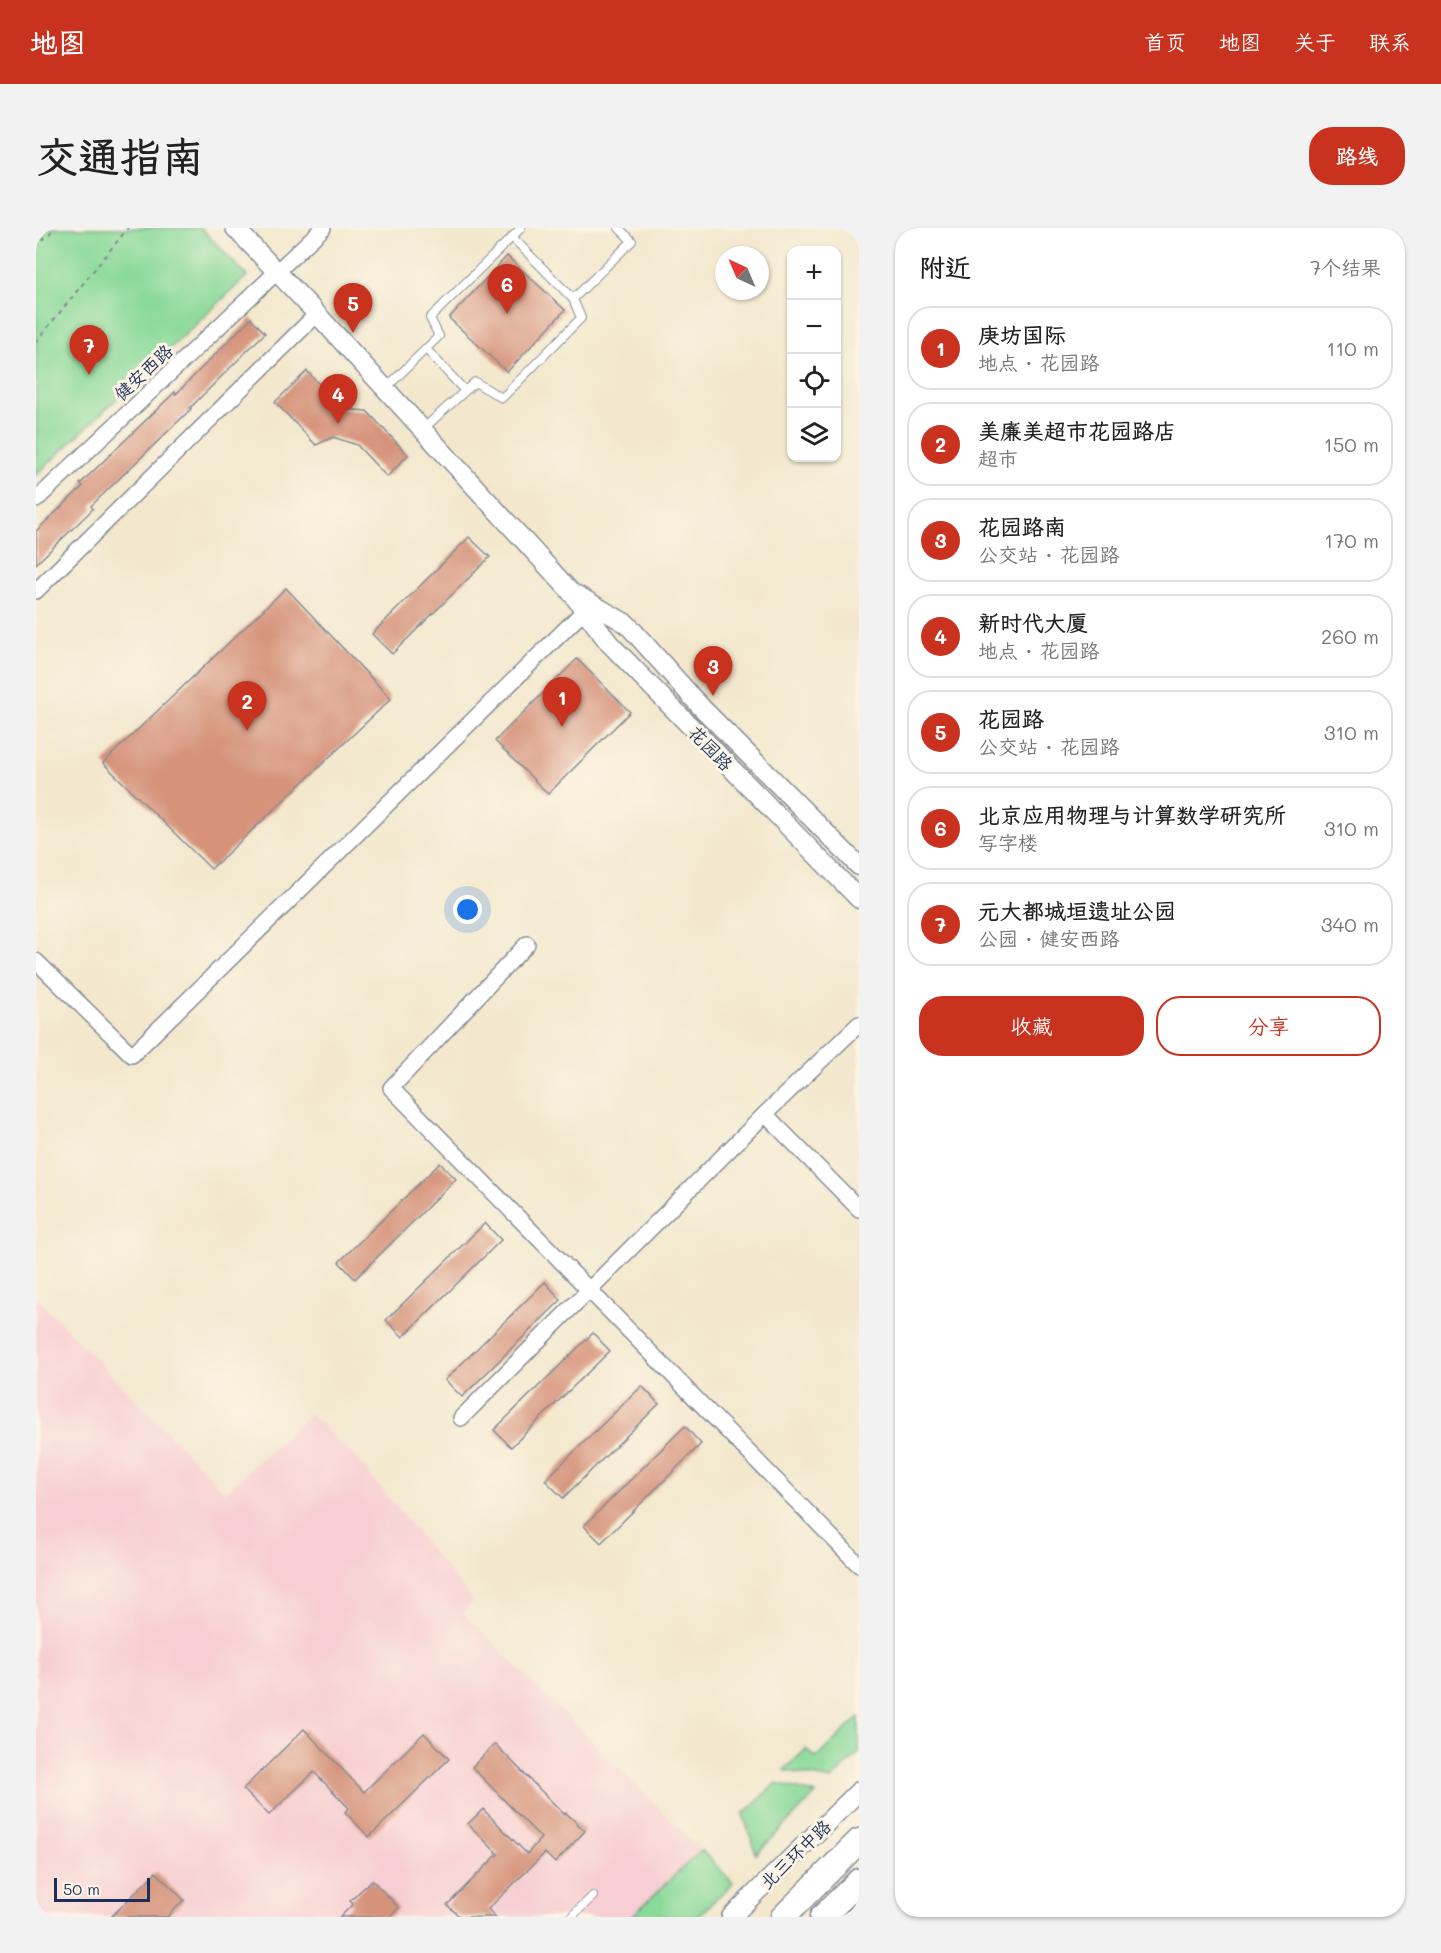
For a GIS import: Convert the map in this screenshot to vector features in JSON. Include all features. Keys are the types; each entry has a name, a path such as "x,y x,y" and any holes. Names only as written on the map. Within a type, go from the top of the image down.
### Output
{"highway":[{"path":"783,1917 859,1841"},
{"path":"822,1917 859,1881"}],"street":[{"name":"花园路","path":"235,228 317,314 570,591 609,643 859,899"},
{"name":"健安西路","path":"36,500 323,228"},
{"path":"36,591 317,314"},
{"name":"花园路","path":"570,591 627,624 701,707 859,866"},
{"path":"36,961 132,1055 585,610"},
{"path":"527,944 391,1088 859,1565"},
{"path":"461,1418 765,1114 859,1024"},
{"path":"765,1114 859,1209"},
{"name":"北三环中路","path":"730,1917 859,1791"}],"lane":[{"path":"385,389 439,336 430,318 521,228"},
{"path":"573,299 632,241 619,228"},
{"path":"422,430 475,382 502,398 581,318 573,299 512,237"},
{"path":"426,349 465,391"},
{"path":"570,1917 593,1896"}],"path":[{"path":"36,247 55,228"},
{"path":"36,342 128,228"}],"shaded area":[{"path":"36,1297 225,1492 310,1413 356,1458 473,1601 463,1613 701,1850 631,1917 36,1917"}],"green space":[{"path":"36,228 201,228 247,276 36,475"},
{"path":"859,1717 859,1753 831,1780 784,1770 806,1749 816,1758"},
{"path":"776,1783 816,1794 756,1854 743,1814"},
{"path":"701,1850 733,1883 697,1917 631,1917"}],"building":[{"path":"507,256 565,310 507,372 449,318"},
{"path":"251,318 265,333 36,564 36,531 83,486 80,484 175,392 176,394"},
{"path":"307,371 342,409 367,411 408,455 387,477 357,445 333,437 316,445 275,402"},
{"path":"469,537 490,557 392,654 372,634"},
{"path":"286,588 391,699 211,869 103,763"},
{"path":"577,659 630,712 548,794 495,741"},
{"path":"440,1163 456,1179 355,1279 339,1262"},
{"path":"485,1223 501,1240 403,1337 386,1320"},
{"path":"545,1282 561,1300 462,1397 445,1380"},
{"path":"593,1333 610,1351 511,1447 494,1430"},
{"path":"642,1386 659,1404 563,1498 545,1480"},
{"path":"685,1426 701,1444 601,1543 584,1526"},
{"path":"304,1729 364,1792 424,1733 449,1759 369,1837 345,1812 349,1808 314,1772 269,1815 243,1789"},
{"path":"495,1744 564,1814 566,1813 585,1831 555,1863 545,1853 488,1909 496,1917 460,1917 447,1905 498,1854 468,1824 483,1809 527,1854 541,1838 472,1767"},
{"path":"156,1872 184,1900 167,1917 111,1917"},
{"path":"372,1880 399,1908 389,1917 340,1917 353,1904 350,1901"}],"place":[{"name":"北京应用物理与计算数学研究所","path":"507,314"},
{"name":"花园路","path":"353,333"},
{"name":"元大都城垣遗址公园","path":"89,375"},
{"name":"新时代大厦","path":"338,424"},
{"name":"花园路南","path":"713,696"},
{"name":"庚坊国际","path":"562,727"},
{"name":"美廉美超市花园路店","path":"247,731"}]}
